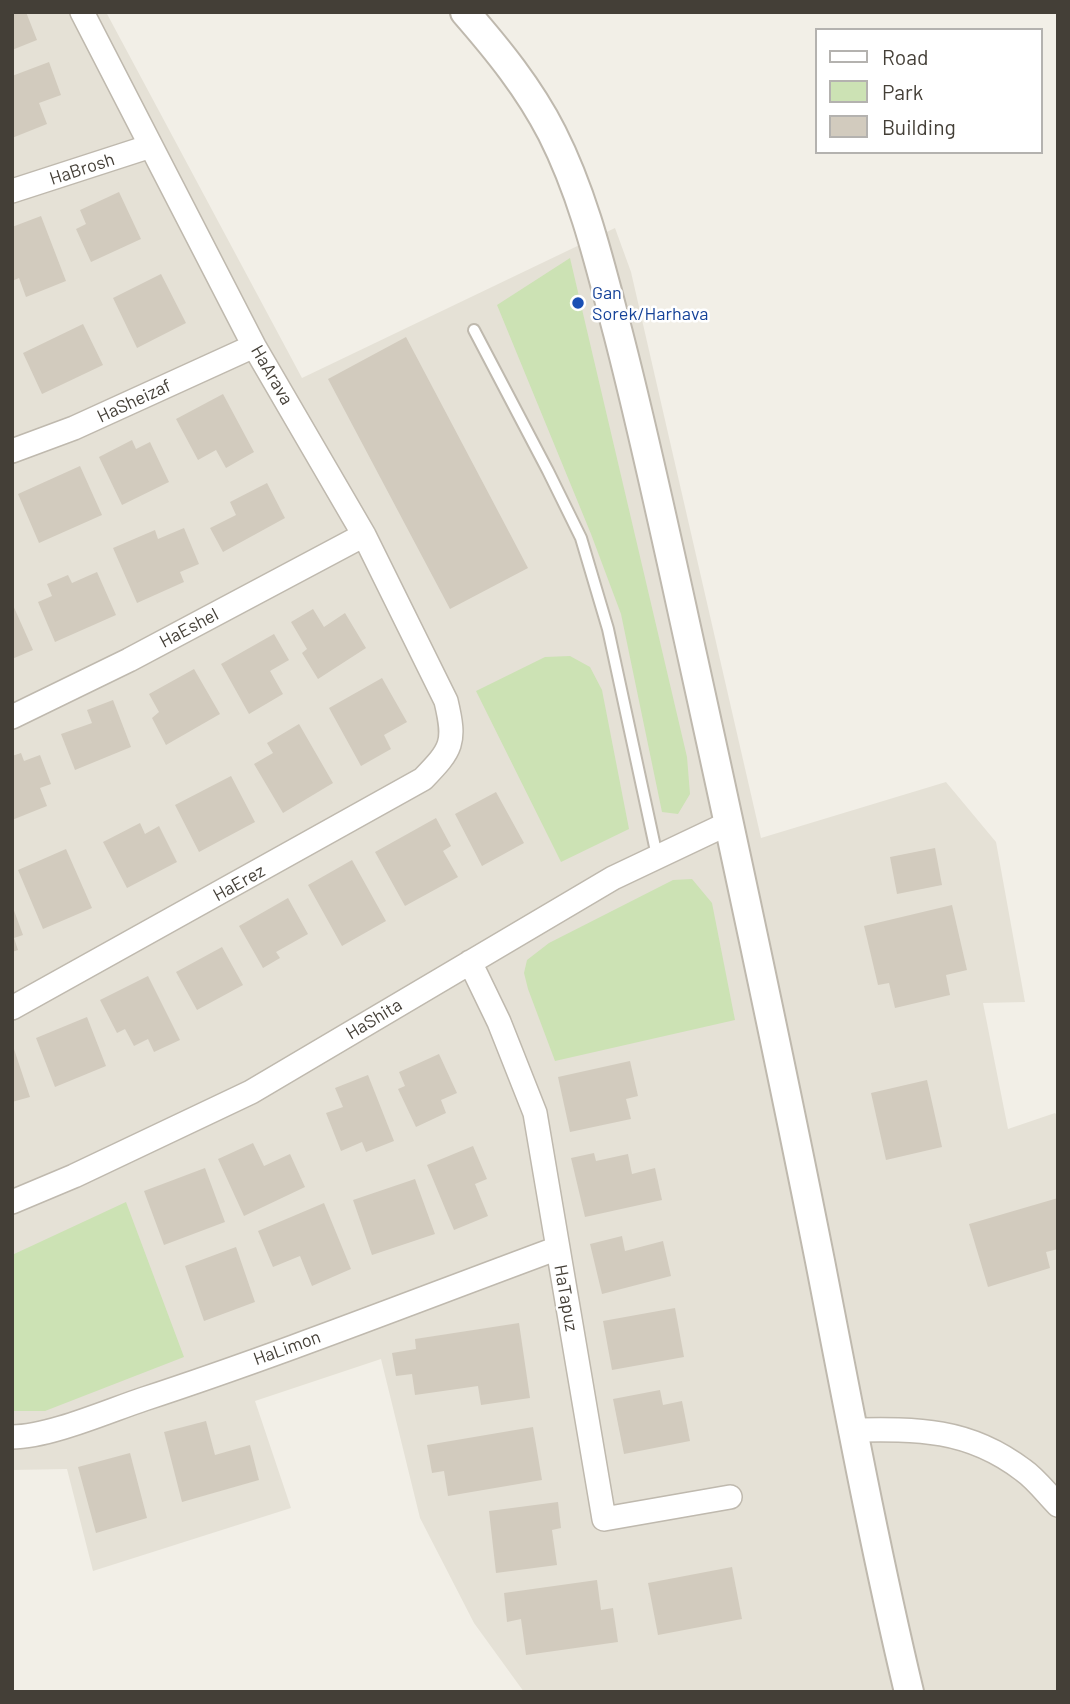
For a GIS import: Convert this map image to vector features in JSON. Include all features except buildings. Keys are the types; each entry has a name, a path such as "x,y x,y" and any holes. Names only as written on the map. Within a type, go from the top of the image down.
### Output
{"street":[{"name":"HaArava","path":"82,12 254,346 365,535 446,701 451,723 451,741"},
{"path":"465,12 528,91 570,171 587,218 635,401 729,823 820,1261 851,1430 909,1692"},
{"name":"HaBrosh","path":"12,191 151,146"},
{"name":"HaSheizaf","path":"12,451 75,428 254,346"},
{"name":"HaEshel","path":"12,717 129,660 365,535"},
{"name":"HaErez","path":"12,1008 422,779 444,758 451,741"},
{"name":"HaShita","path":"12,1202 75,1176 251,1091 613,878 729,823"},
{"name":"HaTapuz","path":"470,962 499,1022 535,1113 604,1518 730,1497"},
{"name":"HaLimon","path":"12,1437 24,1437 158,1395 558,1248"},
{"path":"851,1430 943,1433 985,1446 1024,1471 1058,1505"}],"lane":[{"path":"474,330 580,538 608,629 657,856"}],"shaded area":[{"path":"12,12 106,12 302,378 615,228 631,272 761,838 946,782 996,842 1025,1002 983,1003 1008,1129 1055,1113 1058,1117 1058,1692 524,1692 474,1623 420,1518 381,1359 255,1401 291,1508 93,1571 67,1469 12,1470"}],"green space":[{"path":"570,258 687,757 690,794 678,814 662,812 621,614 497,305"},
{"path":"570,656 590,667 602,690 629,829 561,862 476,691 545,657"},
{"path":"692,879 712,903 735,1020 555,1061 528,989 524,973 527,960 549,943 673,880"},
{"path":"126,1202 184,1357 45,1411 12,1411 12,1255"}],"place":[{"name":"Gan Sorek/Harhava","path":"578,303"}]}
